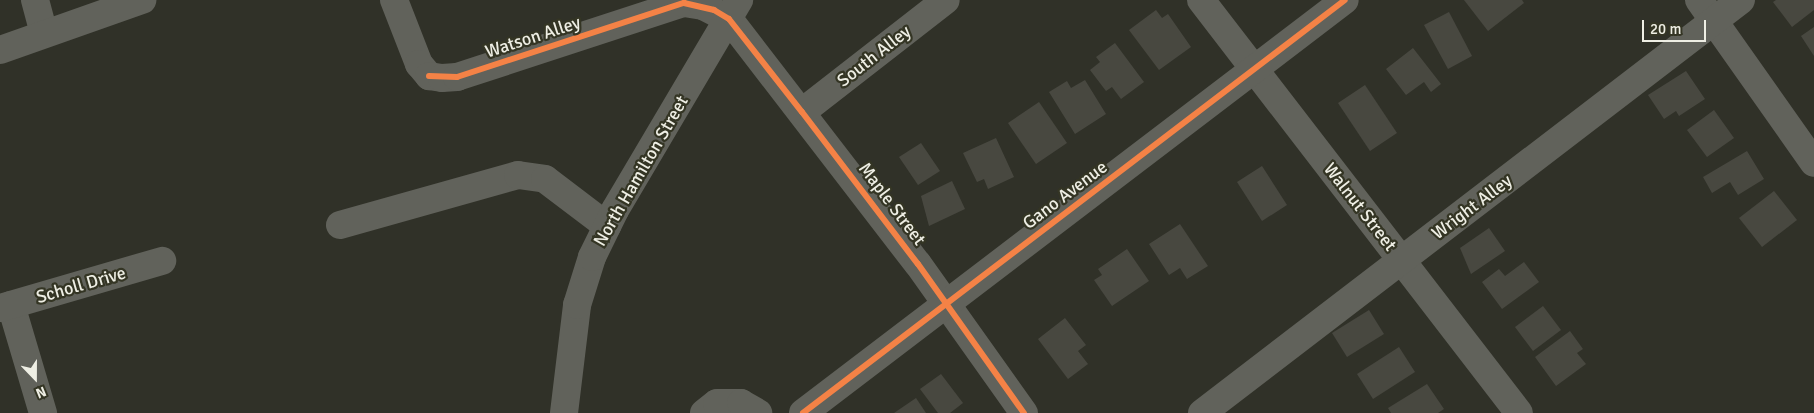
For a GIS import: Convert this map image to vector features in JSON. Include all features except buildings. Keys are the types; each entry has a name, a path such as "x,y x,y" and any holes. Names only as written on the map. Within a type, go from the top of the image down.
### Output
{"street":[{"path":"35,0 44,34"},
{"path":"0,50 142,0"},
{"name":"Watson Alley","path":"394,0 403,30 429,76 457,77 684,3 734,9"},
{"name":"South Alley","path":"802,112 946,0"},
{"name":"Walnut Street","path":"1201,0 1519,413"},
{"name":"Gano Avenue","path":"802,413 1346,0"},
{"name":"Wright Alley","path":"1202,413 1402,261 1706,11 1741,0"},
{"name":"Maple Street","path":"734,9 802,112 918,264 945,306 1024,413"},
{"name":"North Hamilton Street","path":"564,413 577,304 607,226 734,9"},
{"path":"1706,11 1814,163"},
{"path":"340,225 518,175 545,179 607,226"},
{"name":"Scholl Drive","path":"5,307 162,261"},
{"path":"5,307 43,413"},
{"path":"704,413 717,403 741,402 758,413"}],"cycle path":[{"path":"803,413 1345,0"},
{"path":"429,76 457,77 684,3 714,10 729,19 802,112 918,264 1024,413"}]}
